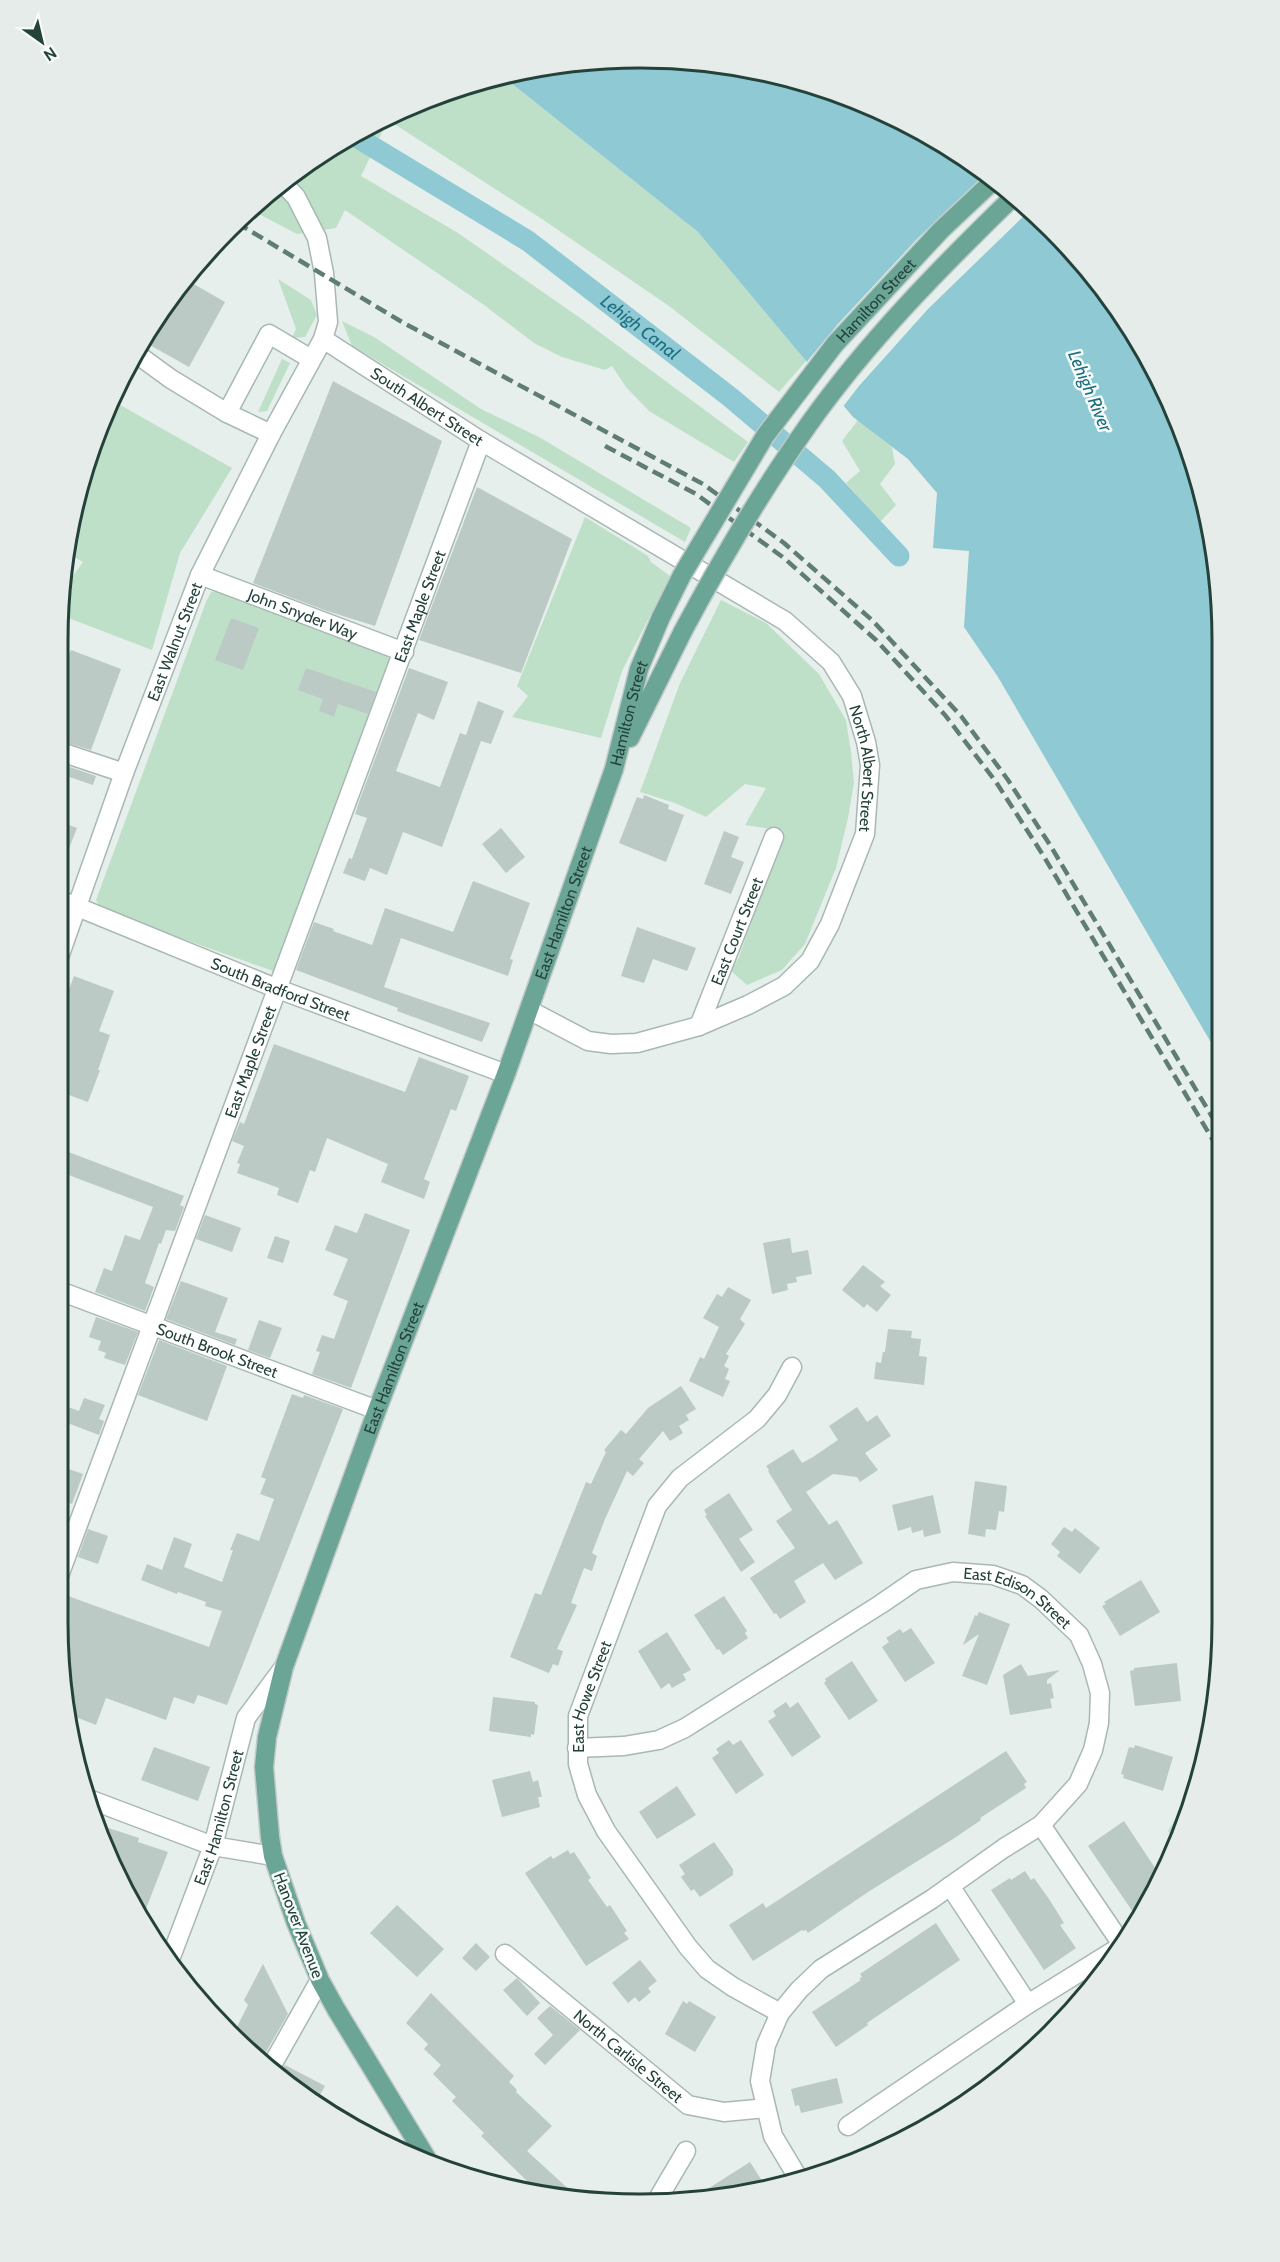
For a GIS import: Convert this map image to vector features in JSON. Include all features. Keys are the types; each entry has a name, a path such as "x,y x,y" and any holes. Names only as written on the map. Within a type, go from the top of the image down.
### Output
{"main road":[{"name":"Hamilton Street","path":"614,769 639,669 661,617 682,575 765,436 835,344 941,230 988,185"},
{"name":"Hamilton Street","path":"614,769 683,631 733,543 809,424 875,340 953,255 1008,202"},
{"name":"East Hamilton Street","path":"284,1667 377,1410 506,1074 614,769"},
{"name":"Hanover Avenue","path":"284,1667 267,1737 264,1767 273,1856 296,1923 320,1980 423,2152"}],"street":[{"path":"288,189 296,197 317,238 324,273 328,322 323,339"},
{"path":"227,413 269,334 311,359"},
{"name":"East Walnut Street","path":"68,932 124,773 200,575 271,434 323,339"},
{"name":"South Albert Street","path":"323,339 481,441 679,557"},
{"path":"142,358 171,379 227,413 271,434"},
{"name":"East Maple Street","path":"68,1551 481,441"},
{"name":"North Albert Street","path":"529,1010 588,1041 611,1044 637,1043 699,1026 748,1005 784,986 810,961 830,924 865,834 870,765 866,742 852,696 831,662 785,621 679,557"},
{"name":"John Snyder Way","path":"200,575 404,652"},
{"path":"68,754 124,773"},
{"name":"East Court Street","path":"699,1026 774,837"},
{"name":"South Bradford Street","path":"68,903 278,989 506,1074"},
{"name":"South Brook Street","path":"68,1294 377,1410"},
{"name":"East Howe Street","path":"780,2013 733,1987 707,1969 688,1947 606,1831 587,1795 578,1764 577,1748 578,1716 657,1506 680,1478 756,1419 777,1395 792,1367"},
{"name":"East Edison Street","path":"577,1748 624,1746 659,1740 685,1728 916,1580 953,1572 993,1575 1022,1585 1041,1599 1079,1635 1092,1664 1100,1693 1099,1723 1093,1750 1078,1784 1041,1826 821,1969 799,1990 780,2013 766,2044 760,2081 766,2108"},
{"name":"East Hamilton Street","path":"173,1952 213,1846 246,1718 284,1667"},
{"path":"97,1802 213,1846 273,1856"},
{"path":"1041,1826 1117,1938"},
{"path":"950,1886 1028,2004"},
{"name":"North Carlisle Street","path":"505,1954 688,2105 724,2112 766,2108"},
{"path":"848,2126 1028,2004 1104,1957"},
{"path":"274,2061 320,1980"},
{"path":"766,2108 773,2136 795,2173"},
{"path":"661,2193 686,2151"}],"green space":[{"path":"511,83 698,232 806,361 779,392 669,306 542,219 394,124 456,98"},
{"path":"384,129 361,176 458,233 583,320 748,442 734,462 649,411 626,387 612,366 605,370 562,357 534,343 484,305 345,210 336,228 297,234 259,214 291,186 322,164"},
{"path":"278,279 311,300 317,315 305,337 292,338 296,329"},
{"path":"342,321 374,337 481,409 539,437 691,528 685,542 352,346"},
{"path":"282,359 290,363 267,411 258,412"},
{"path":"119,404 232,468 180,553 152,650 69,618 71,579 83,562 74,557 87,492 98,456"},
{"path":"858,420 892,447 895,464 880,484 896,505 880,522 846,483 860,471 842,441"},
{"path":"585,517 648,556 651,562 670,576 622,671 601,738 512,717 528,696 517,686"},
{"path":"220,590 385,654 393,662 277,970 273,971 102,910 96,900 206,602 211,592"},
{"path":"721,600 766,623 819,674 846,720 854,782 836,868 805,944 782,970 747,985 731,971 739,957 783,831 745,825 766,788 745,784 706,817 675,803 640,792 680,683"},
{"path":"1179,1813 1171,1836 1168,1831"}],"water":[{"name":"Lehigh River","path":"640,68 715,72 788,87 859,111 926,144 989,186 1045,235 1094,291 1116,322 1136,354 1169,421 1193,492 1208,565 1212,640 1212,1044 998,677 964,627 969,551 933,548 937,493 908,459 853,417 698,232 511,83 565,72 603,69"}],"pier":[{"path":"980,179 1024,216 928,309 842,408 805,364 838,324 918,238"}],"building":[{"path":"193,283 225,302 189,367 150,345"},
{"path":"333,381 442,441 375,626 327,611 253,583"},
{"path":"477,487 572,539 521,673 419,640"},
{"path":"231,618 259,628 243,670 215,660"},
{"path":"71,650 121,669 91,750 68,743 68,656"},
{"path":"306,668 376,692 368,714 338,704 334,717 319,711 323,699 298,690"},
{"path":"409,668 448,682 434,720 418,713 396,771 440,787 460,733 466,735 478,701 504,711 491,744 481,741 442,847 403,832 387,875 370,868 365,881 343,873 349,858 352,859 367,818 355,814"},
{"path":"68,766 96,776 93,785 68,776"},
{"path":"644,795 669,805 668,809 684,815 666,862 619,843 637,797 643,799"},
{"path":"68,825 77,828 68,851"},
{"path":"501,828 525,857 506,873 482,844"},
{"path":"724,831 739,837 731,857 744,862 731,894 704,884"},
{"path":"473,881 530,903 510,959 513,960 508,976 401,938 384,987 490,1023 482,1042 296,970 314,922 372,945 385,908 453,932"},
{"path":"637,927 696,948 687,971 653,959 644,983 621,976"},
{"path":"74,976 114,991 99,1031 110,1035 88,1102 68,1095 68,992"},
{"path":"274,1044 405,1092 419,1057 469,1076 456,1111 451,1109 424,1179 430,1182 424,1199 381,1182 388,1164 327,1138 315,1172 310,1170 298,1203 277,1195 279,1188 237,1173 240,1164 237,1163 244,1146 232,1141 240,1122 244,1124"},
{"path":"68,1152 184,1196 180,1205 184,1207 175,1231 166,1230 145,1283 154,1287 145,1311 95,1292 104,1268 112,1271 125,1235 140,1240 153,1207 68,1175"},
{"path":"365,1213 410,1230 351,1388 312,1374 320,1352 316,1351 322,1335 334,1339 348,1301 333,1295 348,1259 325,1250 335,1225 357,1233"},
{"path":"205,1215 241,1228 232,1252 196,1239"},
{"path":"275,1236 290,1241 283,1263 267,1258"},
{"path":"790,1238 792,1253 808,1250 812,1274 796,1277 797,1282 787,1284 788,1290 772,1294 763,1243"},
{"path":"863,1265 885,1282 880,1286 891,1295 877,1312 867,1304 864,1308 842,1290"},
{"path":"181,1281 228,1298 215,1332 237,1339 235,1345 166,1319"},
{"path":"728,1287 751,1300 740,1319 745,1324 726,1354 729,1356 724,1366 729,1369 725,1379 730,1381 723,1397 689,1381 700,1357 704,1359 719,1327 703,1318 717,1294 722,1297"},
{"path":"96,1317 138,1332 125,1365 104,1358 106,1353 98,1350 101,1341 89,1337"},
{"path":"259,1320 282,1328 270,1358 248,1350"},
{"path":"888,1329 912,1331 911,1338 921,1339 919,1356 927,1357 924,1385 874,1379 876,1362 881,1363 883,1352 885,1352"},
{"path":"159,1340 227,1366 207,1421 138,1395"},
{"path":"681,1386 696,1409 686,1415 689,1420 679,1426 683,1433 670,1441 663,1431 639,1459 644,1463 633,1476 627,1471 592,1553 597,1556 592,1571 584,1568 571,1603 577,1605 557,1649 563,1651 558,1666 553,1664 549,1673 510,1657 535,1593 541,1595 586,1482 591,1484 606,1452 604,1450 621,1430 626,1434 648,1408"},
{"path":"292,1394 303,1398 304,1395 343,1409 227,1705 198,1695 194,1704 174,1697 166,1720 106,1698 96,1725 76,1717 69,1659 68,1596 209,1647 222,1611 205,1606 206,1602 141,1580 147,1564 162,1570 174,1537 192,1544 184,1567 222,1582 237,1533 259,1541 274,1499 260,1494 266,1479 261,1477"},
{"path":"84,1398 105,1405 99,1419 104,1421 99,1435 68,1423 68,1407 79,1411"},
{"path":"857,1407 867,1422 877,1415 891,1436 865,1453 878,1470 860,1482 857,1477 833,1474 806,1492 829,1525 837,1520 863,1563 835,1580 823,1563 794,1581 806,1602 780,1619 776,1613 774,1614 750,1578 795,1548 776,1521 792,1510 766,1466 793,1449 802,1463 813,1457 838,1440 829,1426"},
{"path":"68,1469 83,1474 72,1504 68,1503"},
{"path":"975,1481 1007,1486 1004,1512 999,1511 996,1530 986,1529 985,1537 968,1534"},
{"path":"729,1493 753,1530 739,1539 755,1562 741,1572 705,1516 707,1515 704,1510"},
{"path":"933,1495 941,1533 924,1537 923,1530 912,1533 911,1527 898,1531 892,1505"},
{"path":"1064,1527 1072,1532 1075,1528 1100,1548 1080,1574 1057,1556 1060,1552 1051,1544"},
{"path":"88,1529 108,1536 98,1564 78,1557"},
{"path":"1141,1580 1160,1612 1120,1636 1102,1606 1106,1604 1104,1602"},
{"path":"724,1596 747,1631 745,1633 748,1638 723,1655 719,1649 717,1650 694,1615"},
{"path":"979,1612 1010,1624 987,1685 962,1676 979,1634 963,1645 975,1615 977,1616"},
{"path":"911,1628 935,1663 905,1682 882,1647 889,1642 886,1638 900,1629 903,1633"},
{"path":"667,1632 691,1670 683,1674 686,1680 672,1688 669,1683 661,1689 638,1651"},
{"path":"852,1661 878,1701 849,1720 824,1683 825,1679"},
{"path":"1177,1663 1181,1701 1135,1706 1130,1671 1134,1668"},
{"path":"1021,1664 1028,1676 1060,1670 1047,1680 1047,1684 1051,1683 1054,1698 1050,1699 1052,1708 1010,1715 1003,1675"},
{"path":"493,1697 535,1702 538,1705 534,1735 531,1734 531,1737 489,1731"},
{"path":"786,1702 790,1708 798,1702 821,1737 792,1757 768,1721 776,1716 773,1711"},
{"path":"729,1740 733,1745 741,1740 764,1775 736,1794 712,1758 719,1753 716,1749"},
{"path":"1135,1745 1173,1757 1163,1791 1123,1778 1124,1775 1121,1774 1129,1747 1134,1748"},
{"path":"154,1747 210,1767 198,1801 141,1780"},
{"path":"1006,1751 1027,1782 1024,1784 1026,1788 953,1839 808,1933 802,1930 753,1961 729,1925 763,1903 766,1908"},
{"path":"530,1771 533,1782 538,1780 542,1797 538,1797 540,1807 502,1817 492,1780"},
{"path":"677,1786 696,1815 657,1839 639,1812"},
{"path":"1124,1821 1156,1869 1133,1912 1088,1846"},
{"path":"106,1827 139,1838 138,1842 168,1852 145,1910"},
{"path":"714,1842 733,1869 733,1875 700,1897 694,1889 691,1891 681,1877 685,1874 679,1865"},
{"path":"568,1850 570,1854 574,1852 591,1878 588,1880 607,1907 610,1905 627,1931 624,1933 629,1939 586,1966 525,1873 551,1856 553,1859"},
{"path":"1025,1871 1031,1880 1034,1878 1049,1899 1064,1923 1060,1925 1076,1948 1044,1970 991,1890"},
{"path":"397,1905 444,1949 417,1977 370,1933"},
{"path":"936,1923 960,1960 867,2023 868,2025 836,2047 812,2012 861,1980 859,1979 862,1977 860,1974"},
{"path":"476,1943 490,1957 476,1971 462,1958"},
{"path":"640,1960 657,1981 648,1988 651,1992 639,2002 635,1997 628,2003 612,1983"},
{"path":"263,1964 288,2014 265,2054 236,2028 248,2005 244,2000"},
{"path":"517,1978 540,2003 527,2016 503,1990"},
{"path":"431,1993 514,2076 509,2082 517,2090 516,2092 552,2126 527,2151 570,2190 527,2183 481,2136 484,2133 452,2101 456,2097 433,2074 441,2065 424,2049 428,2044 406,2023"},
{"path":"683,2001 687,2004 689,2001 716,2017 695,2052 665,2034"},
{"path":"550,2006 580,2030 545,2065 534,2054 553,2035 537,2018"},
{"path":"285,2065 325,2086 319,2096 283,2069"},
{"path":"837,2078 843,2103 801,2113 799,2105 795,2106 791,2089"},
{"path":"750,2162 762,2181 715,2190 705,2191"}],"waterway":[{"name":"Lehigh Canal","path":"361,140 528,241 730,397 827,479 899,556"}],"railway":[{"path":"244,227 402,322 703,484 784,543 872,620 961,716 1008,780 1050,845 1212,1117"},
{"path":"605,446 696,494 784,558 876,640 945,715 996,782 1043,855 1212,1139"}]}
